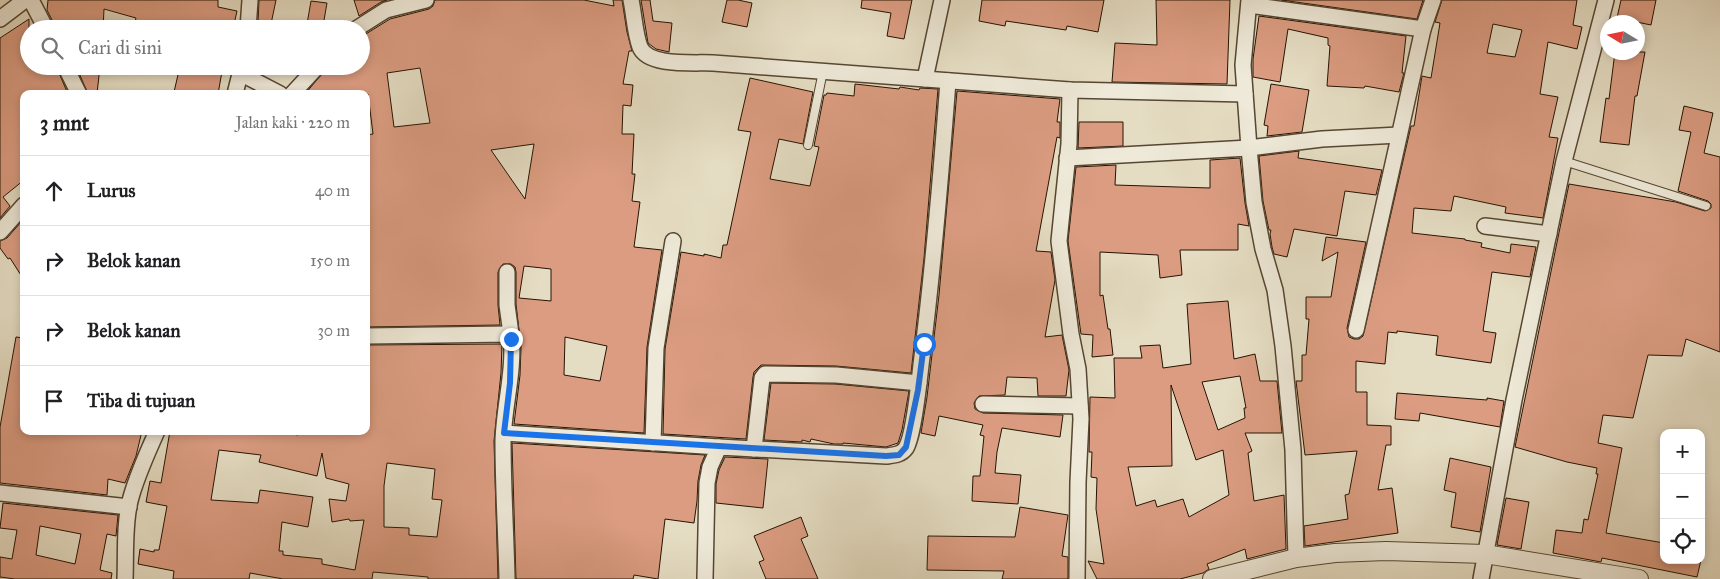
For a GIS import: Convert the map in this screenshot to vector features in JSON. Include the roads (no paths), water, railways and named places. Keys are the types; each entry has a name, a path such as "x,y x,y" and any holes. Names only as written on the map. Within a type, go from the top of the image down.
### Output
{"street":[{"path":"0,19 25,0"},
{"path":"31,0 41,20"},
{"path":"249,20 250,0"},
{"path":"370,20 386,10 426,0"},
{"path":"631,0 640,48 651,58 668,62 713,63 1070,90 1245,94"},
{"path":"925,79 942,0"},
{"path":"1356,330 1423,29 1433,0"},
{"path":"1481,579 1514,400 1564,161 1606,0"},
{"path":"1296,558 1293,450 1284,356 1275,290 1263,249 1254,202 1249,148 1243,65 1249,3 1423,29"},
{"path":"70,75 77,90"},
{"path":"236,90 240,75"},
{"path":"250,75 274,90"},
{"path":"296,90 310,75"},
{"path":"504,433 754,449 886,456 899,455 906,447 919,383 929,304 948,81"},
{"path":"1070,90 1067,158 1059,241 1071,334 1078,369 1080,406 1077,579"},
{"path":"1067,158 1249,148 1322,139 1399,135"},
{"path":"0,232 20,210"},
{"path":"1484,226 1549,234"},
{"path":"653,443 656,348 673,241"},
{"path":"507,272 507,305 512,343 510,383 504,433 507,579"},
{"path":"370,336 511,334"},
{"path":"754,449 762,378 765,374 836,375 919,383"},
{"path":"983,404 1080,406"},
{"path":"125,579 130,507 144,459 155,435"},
{"path":"705,579 708,483 710,467 719,447"},
{"path":"0,493 130,507"},
{"path":"1212,579 1296,558 1336,553 1386,551 1485,554 1639,579"}],"lane":[{"path":"808,145 824,71"},
{"path":"1564,161 1706,206"}]}
